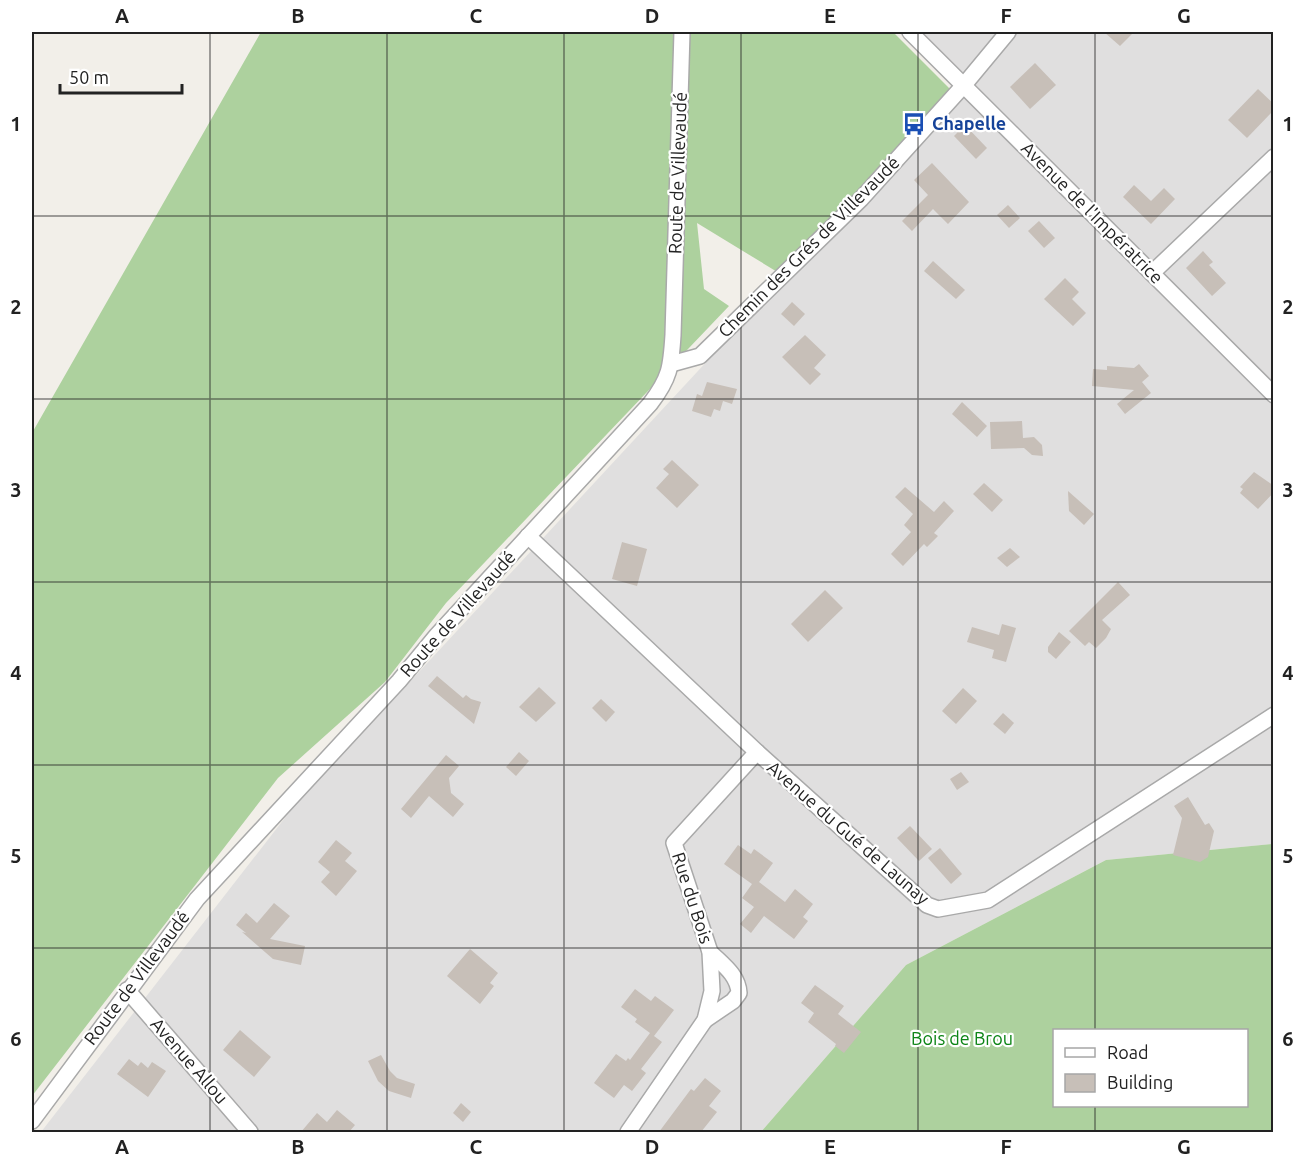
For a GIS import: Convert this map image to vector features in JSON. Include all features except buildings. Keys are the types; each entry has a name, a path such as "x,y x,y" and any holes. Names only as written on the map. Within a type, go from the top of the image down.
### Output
{"street":[{"name":"Route de Villevaudé","path":"32,1121 196,898 399,681 437,635 650,404 664,385 671,364 682,32"},
{"name":"Avenue de l'Impératrice","path":"910,32 1274,395"},
{"name":"Chemin des Grés de Villevaudé","path":"671,364 700,356 861,199 964,85 1008,32"},
{"path":"1152,273 1274,157"},
{"name":"Avenue du Gué de Launay","path":"528,536 757,752 927,905 938,909 988,900 1274,715"},
{"name":"Rue du Bois","path":"628,1132 705,1020 712,991 710,952 674,843 757,752"},
{"name":"Rue du Bois","path":"705,1020 733,1001 739,993 738,983 731,972 710,952"},
{"name":"Avenue Allou","path":"128,990 250,1132"}],"shaded area":[{"path":"910,32 1273,32 1273,844 1106,860 906,965 761,1132 41,1132 291,810 963,85"}],"green space":[{"path":"261,32 893,32 952,91 779,273 697,223 704,289 729,306 446,603 385,682 278,778 32,1096 32,433"},
{"name":"Bois de Brou","path":"1273,844 1273,1132 761,1132 906,965 1106,860"}],"place":[{"name":"Chapelle","path":"914,124"}]}
